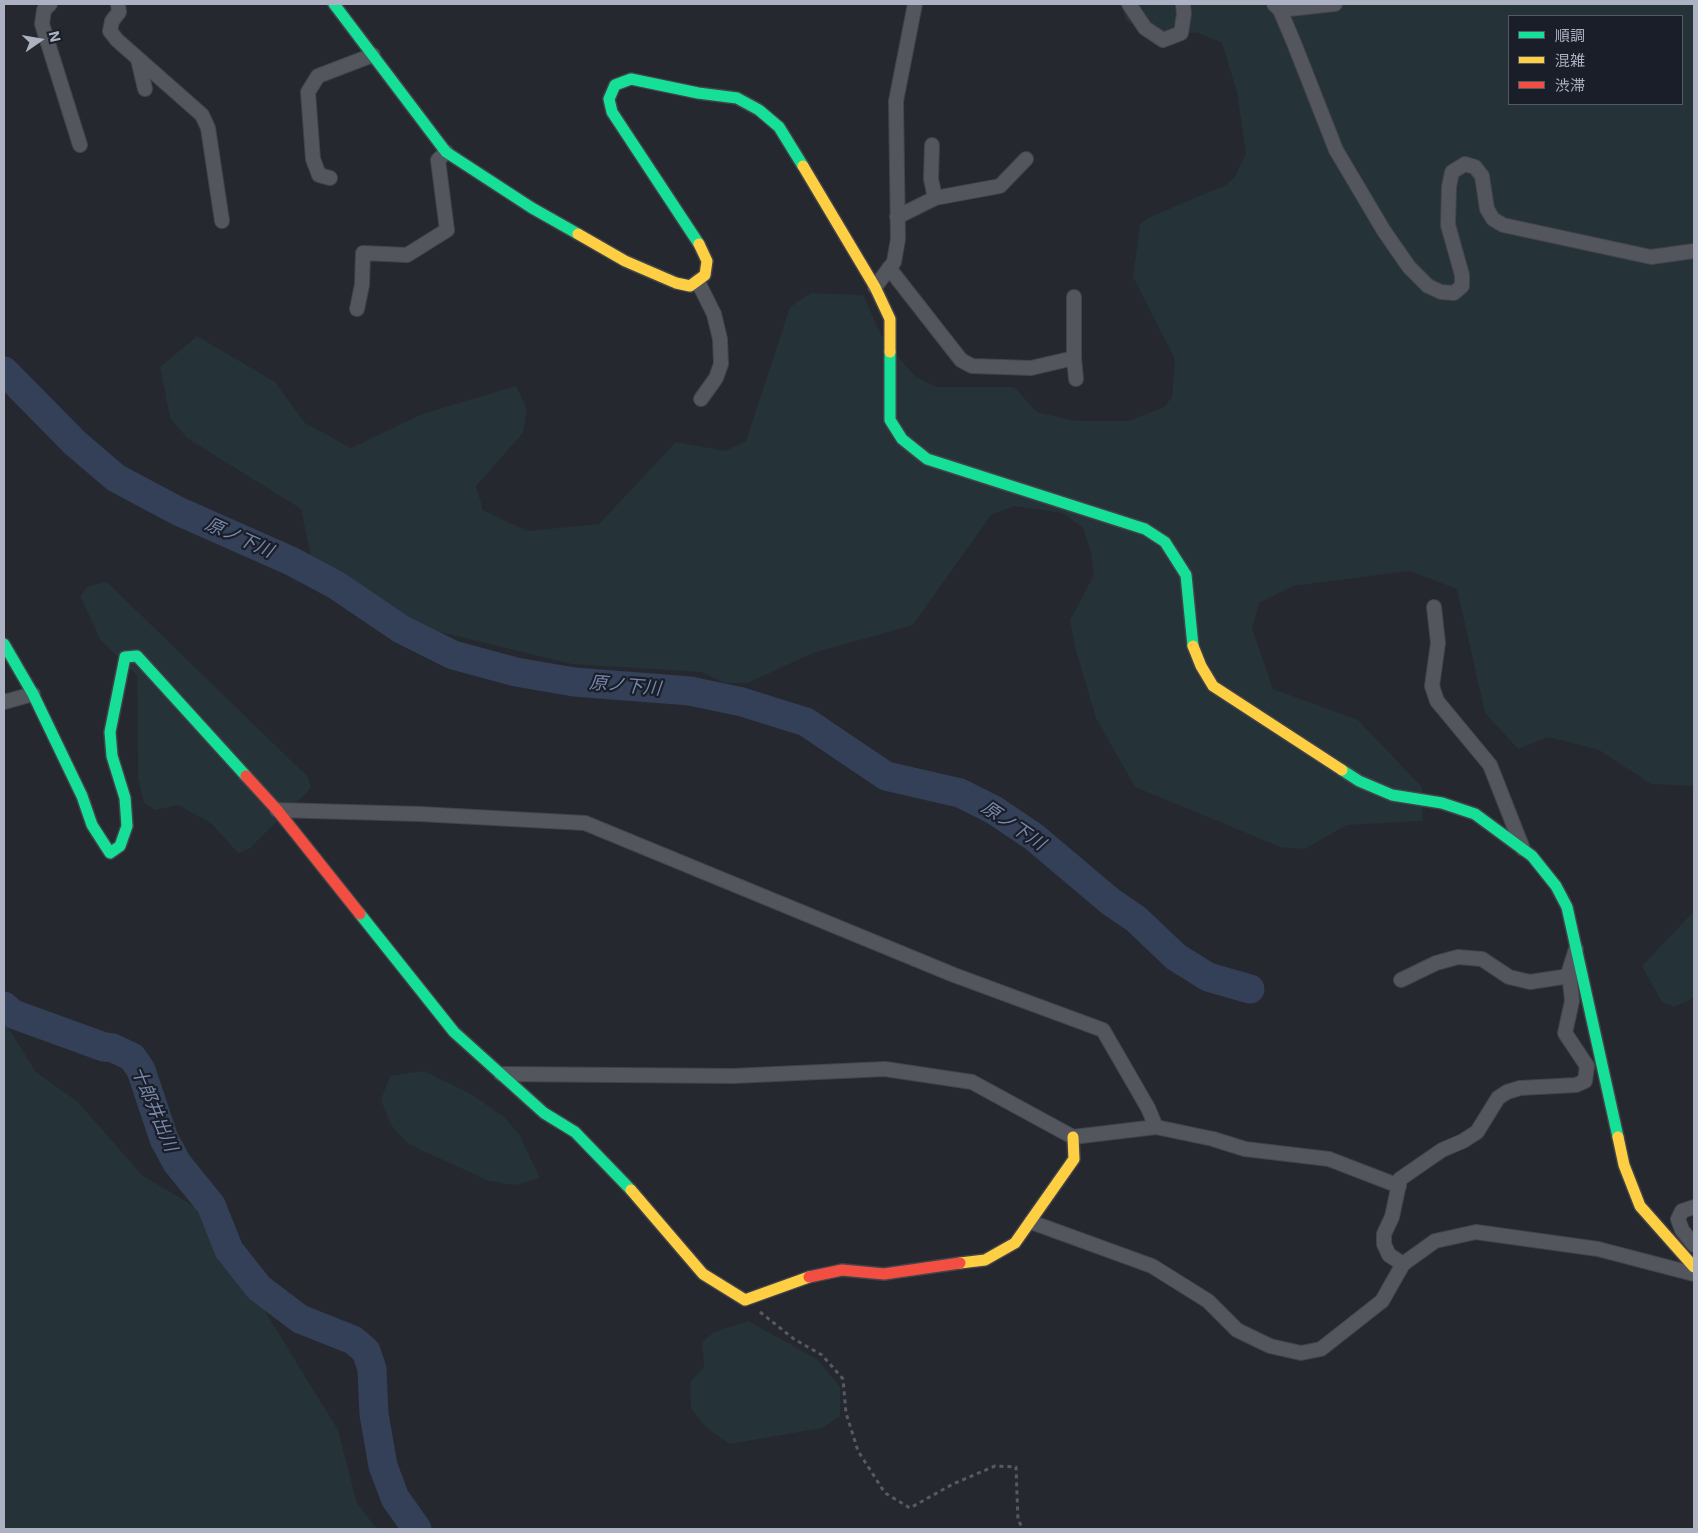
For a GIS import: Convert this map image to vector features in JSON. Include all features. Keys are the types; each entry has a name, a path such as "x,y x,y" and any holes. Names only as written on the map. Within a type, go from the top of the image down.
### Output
{"street":[{"path":"50,4 44,10 42,24 80,145"},
{"path":"118,4 119,12 112,21 110,31 138,59 202,115 208,128 222,221"},
{"path":"334,4 446,152 532,208 625,261 676,283 690,286 698,282 704,275 707,262 698,242 612,112 608,99 615,85 632,80 698,93 737,98 758,110 779,127 796,152 875,287 890,319 890,420 902,439 927,459 1145,529 1165,542 1179,561 1186,575 1192,643 1201,666 1213,686 1359,782 1392,795 1442,803 1475,814 1532,856 1556,886 1567,907 1624,1165 1640,1206 1666,1239 1694,1267"},
{"path":"875,287 894,262 897,217 896,101 916,4"},
{"path":"1129,4 1145,28 1163,40 1181,34 1184,14 1183,4"},
{"path":"1335,4 1277,7 1336,150 1384,231 1409,267 1428,286 1441,292 1454,293 1462,286 1462,275 1448,225 1449,187 1452,172 1465,164 1475,167 1482,176 1487,210 1494,220 1503,225 1651,257 1694,250"},
{"path":"330,178 319,174 313,159 308,92 318,76 373,55"},
{"path":"138,59 145,88"},
{"path":"932,144 931,179 935,198"},
{"path":"357,309 362,285 362,254 407,254 447,230 438,160 446,152"},
{"path":"897,217 935,198 1000,186 1026,159"},
{"path":"890,268 961,360 972,366 1031,368 1074,358"},
{"path":"698,282 714,314 720,339 721,364 716,378 701,399"},
{"path":"1074,297 1076,379"},
{"path":"1434,607 1438,643 1432,686 1437,701 1490,765 1523,850"},
{"path":"4,644 33,694 82,796 92,826 110,853 120,846 126,826 125,798 112,756 110,732 125,657 137,656 277,810 454,1032 544,1113 575,1132 642,1201 703,1274 745,1300 818,1273 842,1270 884,1274 984,1260 1015,1243 1031,1222 1074,1159 1073,1137"},
{"path":"4,702 33,694"},
{"path":"277,810 420,814 585,823 954,975 1103,1030 1148,1108 1156,1127"},
{"path":"1403,1264 1389,1255 1384,1244 1384,1234 1392,1218 1400,1179 1442,1150 1463,1141 1477,1132 1498,1098 1507,1092 1520,1088 1576,1085 1585,1081 1587,1066 1565,1033 1572,1002 1569,976 1576,949"},
{"path":"1401,980 1436,962 1458,957 1482,959 1509,977 1530,982 1569,976"},
{"path":"502,1074 732,1076 885,1069 972,1082 1073,1137 1156,1127 1213,1139 1245,1149 1329,1159 1399,1186"},
{"path":"1694,1207 1682,1211 1678,1220 1682,1230 1694,1245"},
{"path":"1031,1222 1152,1266 1208,1301 1237,1330 1270,1346 1301,1353 1320,1348 1382,1300 1403,1264 1435,1241 1476,1232 1598,1249 1694,1274"}],"path":[{"path":"745,1300 794,1339 822,1355 843,1379 846,1412 858,1451 885,1494 910,1508 953,1484 995,1466 1016,1467 1018,1520 1023,1529"}],"shaded area":[{"path":"1121,4 1694,4 1694,786 1651,784 1599,750 1548,737 1518,749 1485,713 1457,589 1409,571 1293,586 1259,603 1252,628 1273,689 1358,720 1422,787 1423,821 1347,825 1304,849 1280,847 1135,787 1096,718 1075,647 1070,620 1094,575 1091,552 1083,528 1063,513 1014,506 991,515 913,625 813,653 748,683 724,683 701,672 572,664 386,619 311,557 301,509 187,438 170,418 160,367 197,336 275,382 305,423 351,448 422,414 516,386 527,409 523,433 476,486 483,510 527,531 599,524 676,442 725,451 746,441 790,307 811,293 863,295 884,341 916,377 937,387 1014,387 1037,412 1077,421 1129,421 1164,407 1172,397 1175,359 1133,277 1140,224 1150,217 1226,185 1235,177 1246,153 1237,92 1222,43 1198,33 1150,32 1126,21"},
{"path":"107,582 308,777 311,788 249,849 238,853 211,823 178,805 155,810 144,803 138,777 137,675 101,641 80,596 88,586"},
{"path":"1694,911 1694,998 1674,1007 1662,1002 1642,966"},
{"path":"4,1012 9,1029 36,1072 78,1102 143,1176 204,1212 338,1430 357,1503 377,1529 4,1529"},
{"path":"424,1071 471,1094 503,1116 519,1134 540,1178 515,1185 489,1181 408,1144 391,1125 381,1100 390,1076"},
{"path":"748,1321 817,1359 840,1387 840,1416 822,1428 730,1444 708,1429 691,1409 690,1382 704,1367 702,1342 714,1332"}],"waterway":[{"name":"原ノ下川","path":"4,371 75,443 116,478 178,511 291,561 336,585 401,629 453,655 516,672 574,682 690,691 742,702 806,722 886,776 960,793 994,810 1034,837 1111,902 1136,919 1176,957 1208,977 1250,989"},
{"name":"十郎井出川","path":"4,1006 13,1014 104,1047 113,1048 132,1057 141,1070 164,1139 177,1163 211,1205 229,1250 259,1288 300,1319 353,1340 366,1351 372,1369 374,1414 383,1466 395,1498 417,1529"}],"traffic: fast":[{"path":"334,4 446,152 532,208 578,234"},
{"path":"699,244 612,112 609,99 615,85 631,79 698,93 737,98 759,110 779,127 803,166"},
{"path":"890,352 890,420 902,439 927,459 1145,529 1165,542 1186,575 1193,646"},
{"path":"4,644 33,694 82,796 92,825 110,853 120,846 127,826 125,798 112,756 110,732 125,657 137,656 246,776"},
{"path":"1342,770 1359,781 1392,795 1442,803 1475,814 1532,856 1556,886 1567,907 1618,1137"},
{"path":"360,914 454,1032 544,1113 575,1132 631,1190"}],"traffic: slow":[{"path":"803,166 875,287 890,319 890,352"},
{"path":"578,234 625,261 676,283 690,286 705,275 707,261 699,244"},
{"path":"1193,646 1201,666 1213,686 1342,770"},
{"path":"960,1263 985,1260 1015,1243 1074,1159 1073,1137"},
{"path":"1618,1137 1624,1165 1640,1206 1694,1267"},
{"path":"631,1190 703,1274 745,1300 809,1277"}],"traffic: jam":[{"path":"246,776 277,810 360,914"},
{"path":"809,1277 842,1270 884,1274 960,1263"}]}
